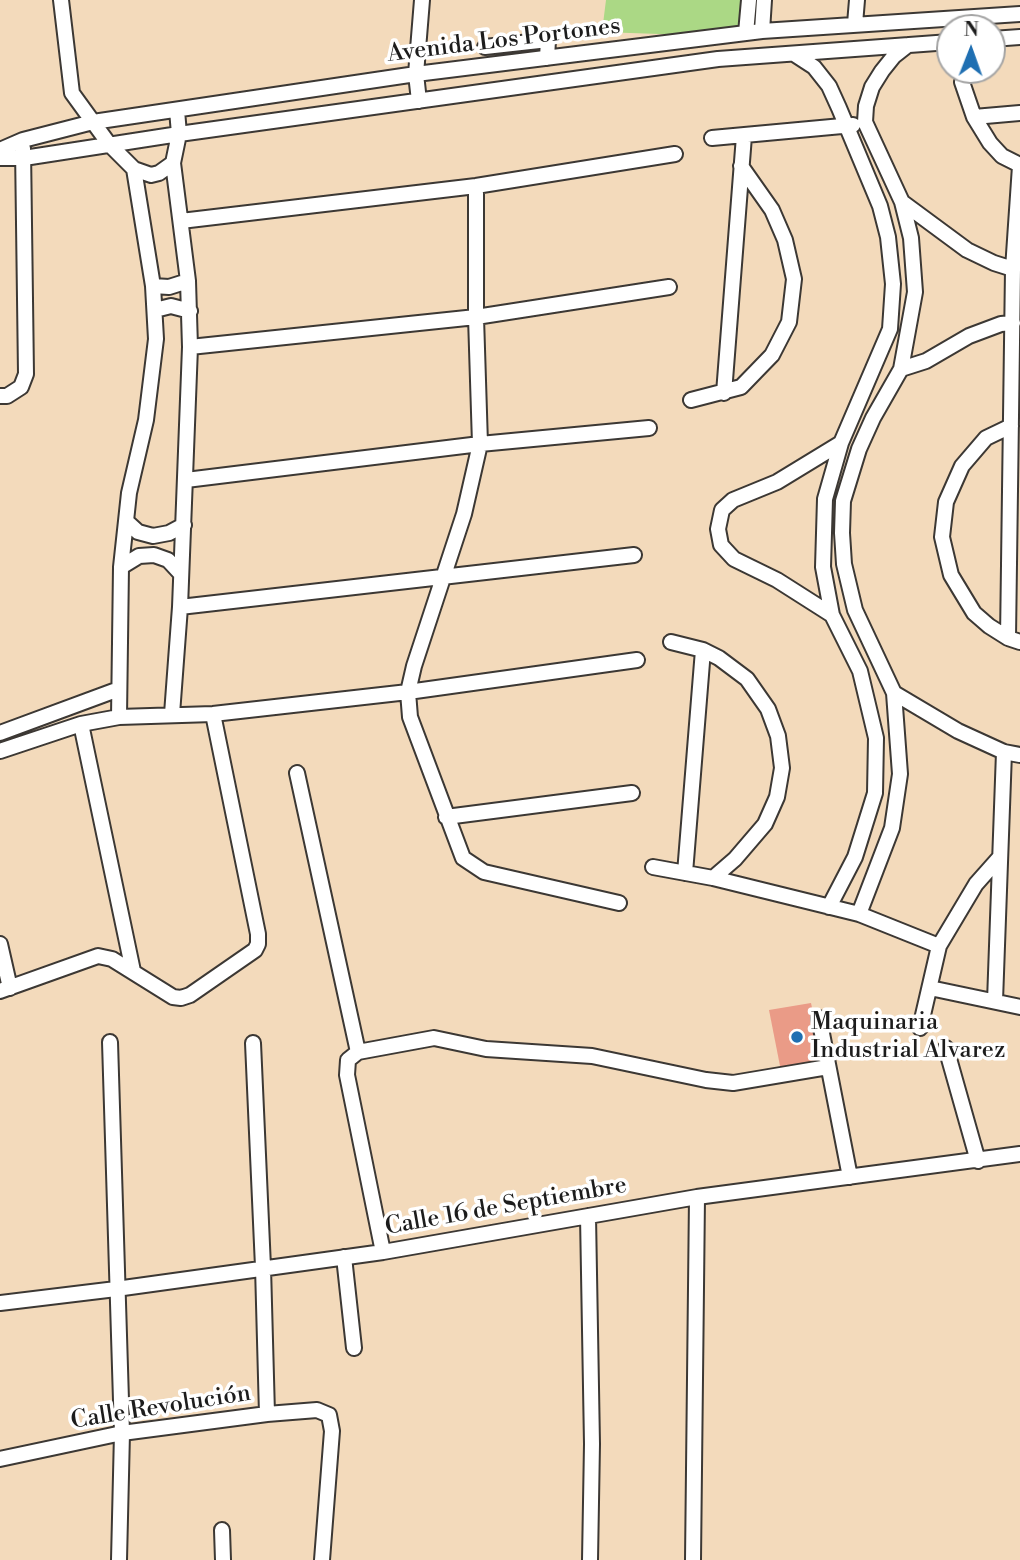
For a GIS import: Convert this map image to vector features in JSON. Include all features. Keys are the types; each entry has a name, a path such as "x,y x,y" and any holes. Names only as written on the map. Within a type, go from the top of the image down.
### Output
{"street":[{"path":"61,0 72,93 109,144 134,169 150,175 159,173 173,163"},
{"path":"419,102 416,74 422,0"},
{"path":"746,33 750,0"},
{"path":"762,31 764,0"},
{"path":"855,24 857,0"},
{"name":"Avenida Los Portones","path":"0,150 23,140 93,122 416,74 762,31 1020,14"},
{"path":"717,37 718,59"},
{"path":"485,47 548,40 547,58"},
{"name":"Avenida Los Portones","path":"0,158 24,158 718,59 936,43"},
{"path":"516,61 517,44"},
{"path":"859,914 892,828 900,774 894,693 855,610 844,564 844,501 859,449 901,369 915,292 911,238 902,202 865,122 866,106 872,88 894,56 909,44"},
{"path":"794,54 814,67 829,86 880,206 888,237 893,284 890,329 841,443 825,499 823,566 832,615 860,671 876,738 875,793 855,857 829,907"},
{"path":"963,84 974,117 990,143 1002,156 1020,165 1013,269 1011,426 1014,640"},
{"path":"172,714 180,607 190,347 188,281 173,163 179,134 177,110"},
{"path":"974,117 1020,113"},
{"path":"712,138 865,122"},
{"path":"724,393 744,136"},
{"path":"0,396 7,396 21,387 26,374 23,140"},
{"path":"181,221 476,186 675,154"},
{"path":"691,400 741,387 772,355 789,322 794,279 785,240 772,210 741,166"},
{"path":"120,717 121,568 129,493 146,420 154,361 153,285 134,169"},
{"path":"476,186 480,444 464,514 414,666 408,692 410,717 463,858 484,872 619,903"},
{"path":"902,202 967,250 1013,269"},
{"path":"153,285 169,287 188,281"},
{"path":"190,347 477,317 668,286"},
{"path":"155,310 171,306 190,311"},
{"path":"901,369 926,361 969,336 1001,324 1013,323"},
{"path":"856,410 873,418"},
{"path":"1011,426 986,438 962,467 946,502 942,537 951,575 962,596 974,613 1014,640"},
{"path":"186,480 480,444 649,428"},
{"path":"832,615 777,580 734,559 721,545 718,529 722,510 733,500 776,482 841,443"},
{"path":"126,521 138,532 153,536 169,533 184,525"},
{"path":"121,568 139,556 154,555 168,560 181,574"},
{"path":"180,607 634,555"},
{"path":"671,642 703,650 747,678 768,709 778,736 782,768 777,797 765,824 735,859 713,878"},
{"path":"852,654 872,644"},
{"path":"685,873 703,650"},
{"path":"0,751 80,724 120,717 213,714 408,692 637,660"},
{"path":"0,733 119,690"},
{"path":"894,693 958,731 1004,752 1020,755"},
{"path":"0,944 5,989 97,956 112,959 173,997 181,998 190,995 255,950 258,944 213,714"},
{"path":"80,724 133,971"},
{"path":"995,1001 1004,752"},
{"path":"297,773 358,1052"},
{"path":"446,817 632,793"},
{"path":"920,1028 939,946 976,884 1000,857"},
{"path":"653,867 713,878 859,914 939,946"},
{"path":"930,988 1020,1007"},
{"path":"819,1018 850,1177"},
{"path":"383,1252 347,1075 348,1060 358,1052 434,1038 486,1049 592,1056 706,1080 733,1083 828,1067"},
{"path":"110,1042 121,1433 119,1560"},
{"path":"253,1043 267,1414"},
{"path":"946,1048 978,1161"},
{"name":"Calle 16 de Septiembre","path":"0,1303 383,1252 697,1197 1020,1154"},
{"path":"693,1560 697,1197"},
{"path":"588,1216 592,1444 590,1560"},
{"path":"344,1257 354,1348"},
{"name":"Calle Revolución","path":"0,1459 121,1433 317,1410 329,1415 332,1430 322,1560"},
{"path":"222,1530 223,1560"}],"green space":[{"path":"606,0 748,0 744,37 602,32"}],"building":[{"name":"Maquinaria Industrial Alvarez","path":"811,1003 824,1065 781,1071 769,1010"}],"place":[{"name":"Maquinaria Industrial Alvarez","path":"797,1037"}]}
